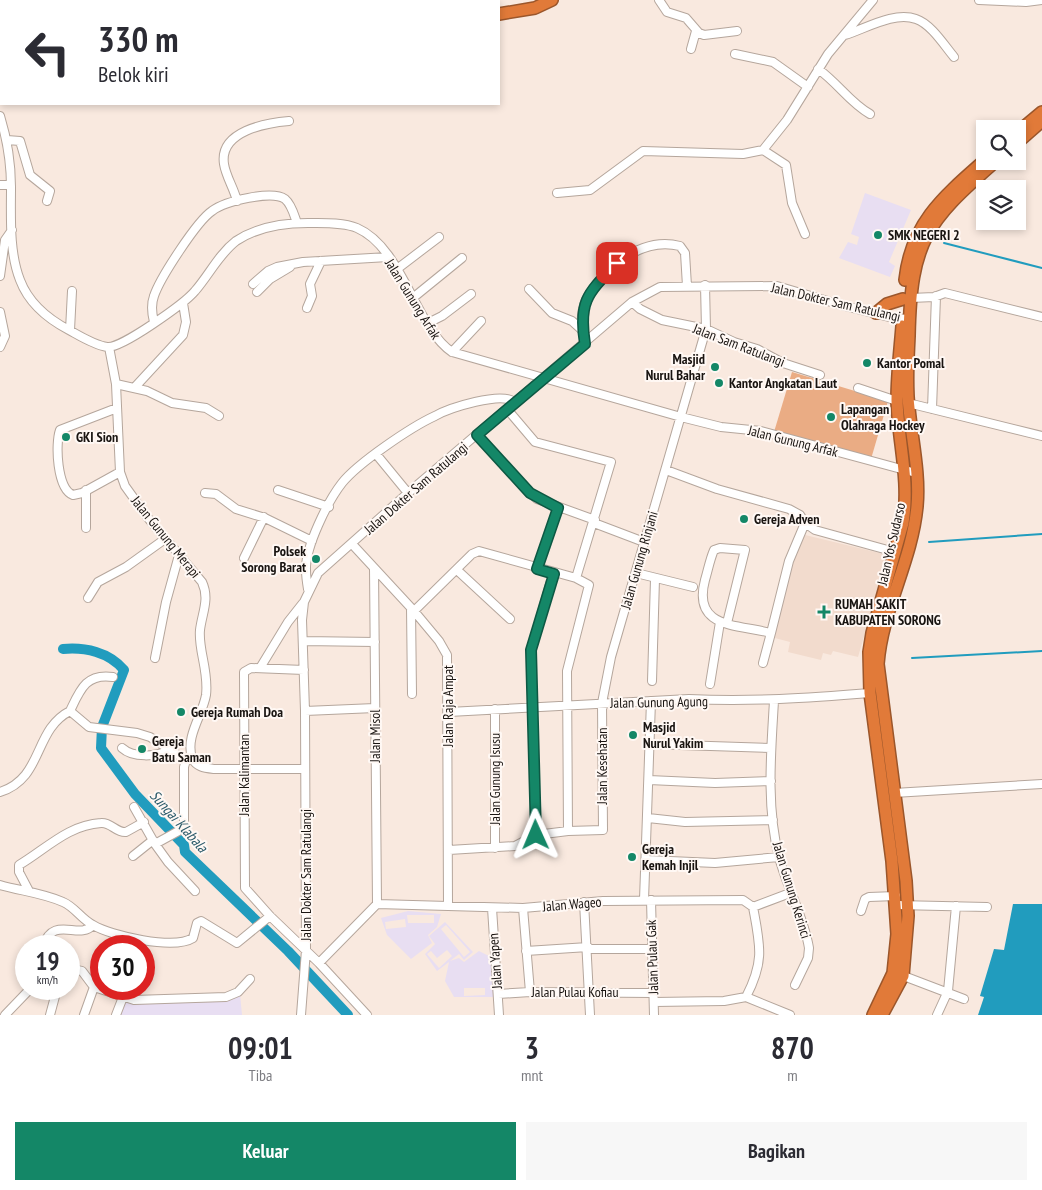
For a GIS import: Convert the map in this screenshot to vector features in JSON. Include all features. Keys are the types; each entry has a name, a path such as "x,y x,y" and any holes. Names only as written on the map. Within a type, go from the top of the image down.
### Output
{"highway":[{"path":"500,8 552,0"},
{"path":"500,14 535,3"},
{"path":"1026,125 1042,112"},
{"path":"1026,135 1042,121"},
{"name":"Jalan Yos Sudarso","path":"882,1015 898,974 897,934 900,902 894,793 880,692 877,634 914,522 917,494 911,472 903,402 908,256 928,215 946,194 976,168"},
{"name":"Jalan Yos Sudarso","path":"907,299 917,255 935,222 958,195 986,170"},
{"path":"876,313 887,304 907,299"},
{"name":"Jalan Yos Sudarso","path":"900,902 870,693 868,667 906,508 911,472"},
{"name":"Jalan Yos Sudarso","path":"873,1015 898,974"}],"street":[{"path":"659,0 667,12 686,18 696,31 704,35 737,32"},
{"path":"557,193 590,190 643,151 744,154 763,150 787,120 818,69 873,0"},
{"path":"979,0 1016,2 1042,0"},
{"path":"845,35 894,18 916,19 930,30 954,57"},
{"path":"691,49 696,31"},
{"path":"735,54 773,62 808,87"},
{"path":"818,69 833,79 854,103 870,114"},
{"path":"0,116 7,140 14,254 19,279 24,291 42,313 70,330 109,347"},
{"path":"237,201 224,162 227,148 250,128 289,121"},
{"path":"7,140 20,140 30,175 50,191 47,201"},
{"path":"763,150 786,166 792,203 804,234"},
{"path":"0,186 11,185"},
{"path":"154,322 152,313 154,294 184,245 200,222 212,210 237,201 266,196 283,198 290,204 296,223"},
{"name":"Jalan Gunung Arfak","path":"109,347 132,337 183,303 194,293 228,248 261,229 296,223 318,223 358,228 388,257 439,341 452,352 721,428 762,431 911,472"},
{"path":"0,276 3,238 12,230"},
{"path":"397,269 439,237"},
{"path":"585,344 582,330 583,306 589,294 617,263 635,251 657,246 680,246 684,253 687,286"},
{"path":"253,284 268,271 294,265 321,261 388,257"},
{"path":"414,297 462,258"},
{"path":"307,308 312,296 310,284 321,261"},
{"path":"257,292 270,278 294,265"},
{"name":"Jalan Dokter Sam Ratulangi","path":"301,1015 306,950 304,602 308,590 318,573 408,493 632,302 660,287 705,285 777,286 876,313 906,319"},
{"name":"Jalan Gunung Rinjani","path":"602,703 611,657 706,329 705,285"},
{"path":"529,289 552,313 572,320 582,330"},
{"path":"70,330 73,306 72,291"},
{"path":"907,299 936,296 945,292 1042,317"},
{"path":"428,323 442,316 471,294"},
{"path":"932,409 936,296"},
{"name":"Jalan Sam Ratulangi","path":"632,302 640,309 662,320 706,329 734,342 757,349 774,360 820,375"},
{"path":"135,388 183,335 186,322 183,303"},
{"path":"0,312 4,336 0,347"},
{"path":"452,352 481,321"},
{"name":"Jalan Gunung Merapi","path":"109,347 116,384 120,472 132,496 165,539 202,582 206,594 200,637 206,664 206,694 192,737 189,759 184,775 185,824 180,830 168,837 154,842"},
{"path":"116,384 159,396 172,403 206,408 219,416"},
{"path":"858,388 903,402 1042,436"},
{"path":"308,590 306,569 312,541 342,483 359,465 434,416 499,398 508,397 514,402"},
{"path":"117,408 64,428 59,433 59,472 64,489 73,495 120,472"},
{"path":"506,410 534,442 611,462 603,485 595,522 576,578"},
{"path":"477,435 530,493 558,508 644,542"},
{"path":"376,454 408,493"},
{"path":"666,470 717,489 789,509 800,515 815,530 895,552"},
{"path":"86,490 86,528"},
{"path":"278,490 329,507"},
{"path":"205,493 216,494 236,509 264,517 312,541"},
{"path":"537,569 558,508"},
{"path":"244,558 264,517"},
{"path":"763,663 789,561 805,522"},
{"path":"88,598 98,582 126,567 165,539"},
{"name":"Jalan Raja Ampat","path":"352,544 439,641 447,655 449,712 448,904"},
{"path":"710,684 723,622 745,550 718,548 712,552 701,601 708,612 723,622 771,631"},
{"path":"412,694 412,610 472,554 479,551 586,582 589,590 567,671 568,831 536,835 521,845 449,850"},
{"path":"156,658 166,602 179,555"},
{"name":"Jalan Misol","path":"374,568 377,904"},
{"path":"457,570 510,619"},
{"path":"636,573 693,587"},
{"path":"536,835 531,650 554,574"},
{"path":"652,681 655,579"},
{"name":"Jalan Kalimantan","path":"304,602 288,622 260,668 248,668 243,675 245,888 267,918 306,950 367,1015"},
{"path":"303,641 375,642"},
{"path":"260,668 304,670"},
{"path":"0,792 9,789 26,777 46,734 59,718 70,711 83,686 90,680 102,676 113,678"},
{"name":"Jalan Gunung Agung","path":"449,712 651,700 774,701 870,693"},
{"name":"Jalan Pulau Gak","path":"651,700 647,900 654,1015"},
{"name":"Jalan Gunung Kerinci","path":"774,701 771,748 773,820 779,857 809,948 808,958 795,986"},
{"name":"Jalan Kesehatan","path":"568,831 603,830 602,703"},
{"path":"305,711 375,708"},
{"name":"Jalan Gunung Isusu","path":"495,709 495,848"},
{"path":"70,711 89,727 137,733 157,741 168,750 189,759 202,768 305,769"},
{"path":"649,744 771,748"},
{"path":"122,748 130,753 159,755 168,750"},
{"path":"649,780 715,783 771,781"},
{"path":"894,793 1042,784"},
{"path":"134,807 168,862 195,891"},
{"path":"648,818 708,823 773,820"},
{"path":"28,891 19,872 19,865 65,834 81,826 104,823 126,832 144,822"},
{"path":"133,856 154,842"},
{"path":"647,860 715,863 779,857"},
{"path":"0,885 49,896 72,906 93,926 112,934 175,943 193,938 199,921 237,943 267,918"},
{"path":"746,997 760,964 754,906 790,893"},
{"path":"861,911 865,899 869,897 900,902 987,907"},
{"name":"Jalan Wageo","path":"377,904 448,904 492,908 523,908 584,902 743,900 754,906"},
{"path":"584,902 588,948 590,1015"},
{"path":"319,963 377,904"},
{"path":"938,1015 948,991 956,906"},
{"name":"Jalan Yapen","path":"492,908 499,1015"},
{"path":"523,908 530,992"},
{"path":"49,935 57,930 86,930 93,926"},
{"path":"526,951 588,948 651,950"},
{"path":"80,970 90,982"},
{"path":"898,974 948,991 964,999"},
{"path":"155,1000 226,997 238,992 250,979"},
{"name":"Jalan Pulau Kofiau","path":"498,994 530,992 653,993"},
{"path":"654,1002 724,1001 746,997 790,1015"},
{"path":"84,1015 90,999"},
{"path":"5,1015 19,1000"},
{"path":"50,1015 54,1000"},
{"path":"116,1015 122,1000"}],"shaded area":[{"name":"SMK NEGERI 2","path":"865,193 911,210 889,262 895,266 890,277 839,258 848,242 857,245 859,237 851,234"},
{"name":"Lapangan Olahraga Hockey","path":"792,372 888,401 871,459 774,432"},
{"name":"RUMAH SAKIT KABUPATEN SORONG","path":"801,534 888,555 858,657 833,651 831,655 823,653 821,660 788,652 790,642 771,637"},
{"path":"408,911 441,914 437,927 428,935 432,943 411,959 387,935 381,918","holes":["407,915 434,915 434,923 408,923","405,919 406,927 386,929 385,922"]},
{"path":"445,922 473,952 464,960 459,954 450,961 459,958 464,962 479,951 493,958 494,997 454,997 445,981 449,962 437,971 425,954 435,944 429,936","holes":["446,925 470,952 464,957 441,929","447,950 452,956 439,968 427,954 431,951 437,958","464,988 485,988 485,995 464,996"]},
{"path":"240,994 242,1015 120,1015 125,1001 161,1003 229,998"}],"water":[{"path":"1013,904 1042,904 1042,1015 978,1015 984,997 980,996 994,949 1004,950"}],"waterway":[{"path":"944,243 1042,268"},
{"path":"929,542 1042,534"},
{"name":"Sungai Klabala","path":"63,649 80,649 96,652 111,659 124,670 102,727 101,748 135,794 184,845 185,852 288,951 348,1015"},
{"path":"912,658 1042,651"}],"place":[{"name":"SMK NEGERI 2","path":"878,235"},
{"name":"Kantor Pomal","path":"867,363"},
{"name":"Masjid Nurul Bahar","path":"715,367"},
{"name":"Kantor Angkatan Laut","path":"719,383"},
{"name":"Lapangan Olahraga Hockey","path":"831,417"},
{"name":"GKI Sion","path":"66,437"},
{"name":"Gereja Adven","path":"744,519"},
{"name":"Polsek Sorong Barat","path":"316,559"},
{"name":"RUMAH SAKIT KABUPATEN SORONG","path":"824,612"},
{"name":"Gereja Rumah Doa","path":"181,712"},
{"name":"Masjid Nurul Yakim","path":"633,735"},
{"name":"Gereja Batu Saman","path":"142,749"},
{"name":"Gereja Kemah Injil","path":"632,857"}],"route":[{"path":"536,835 534,706 530,669 531,650 554,574 537,569 558,508 530,493 477,435 562,361 585,344 581,317 583,306 589,294 617,263"}]}
